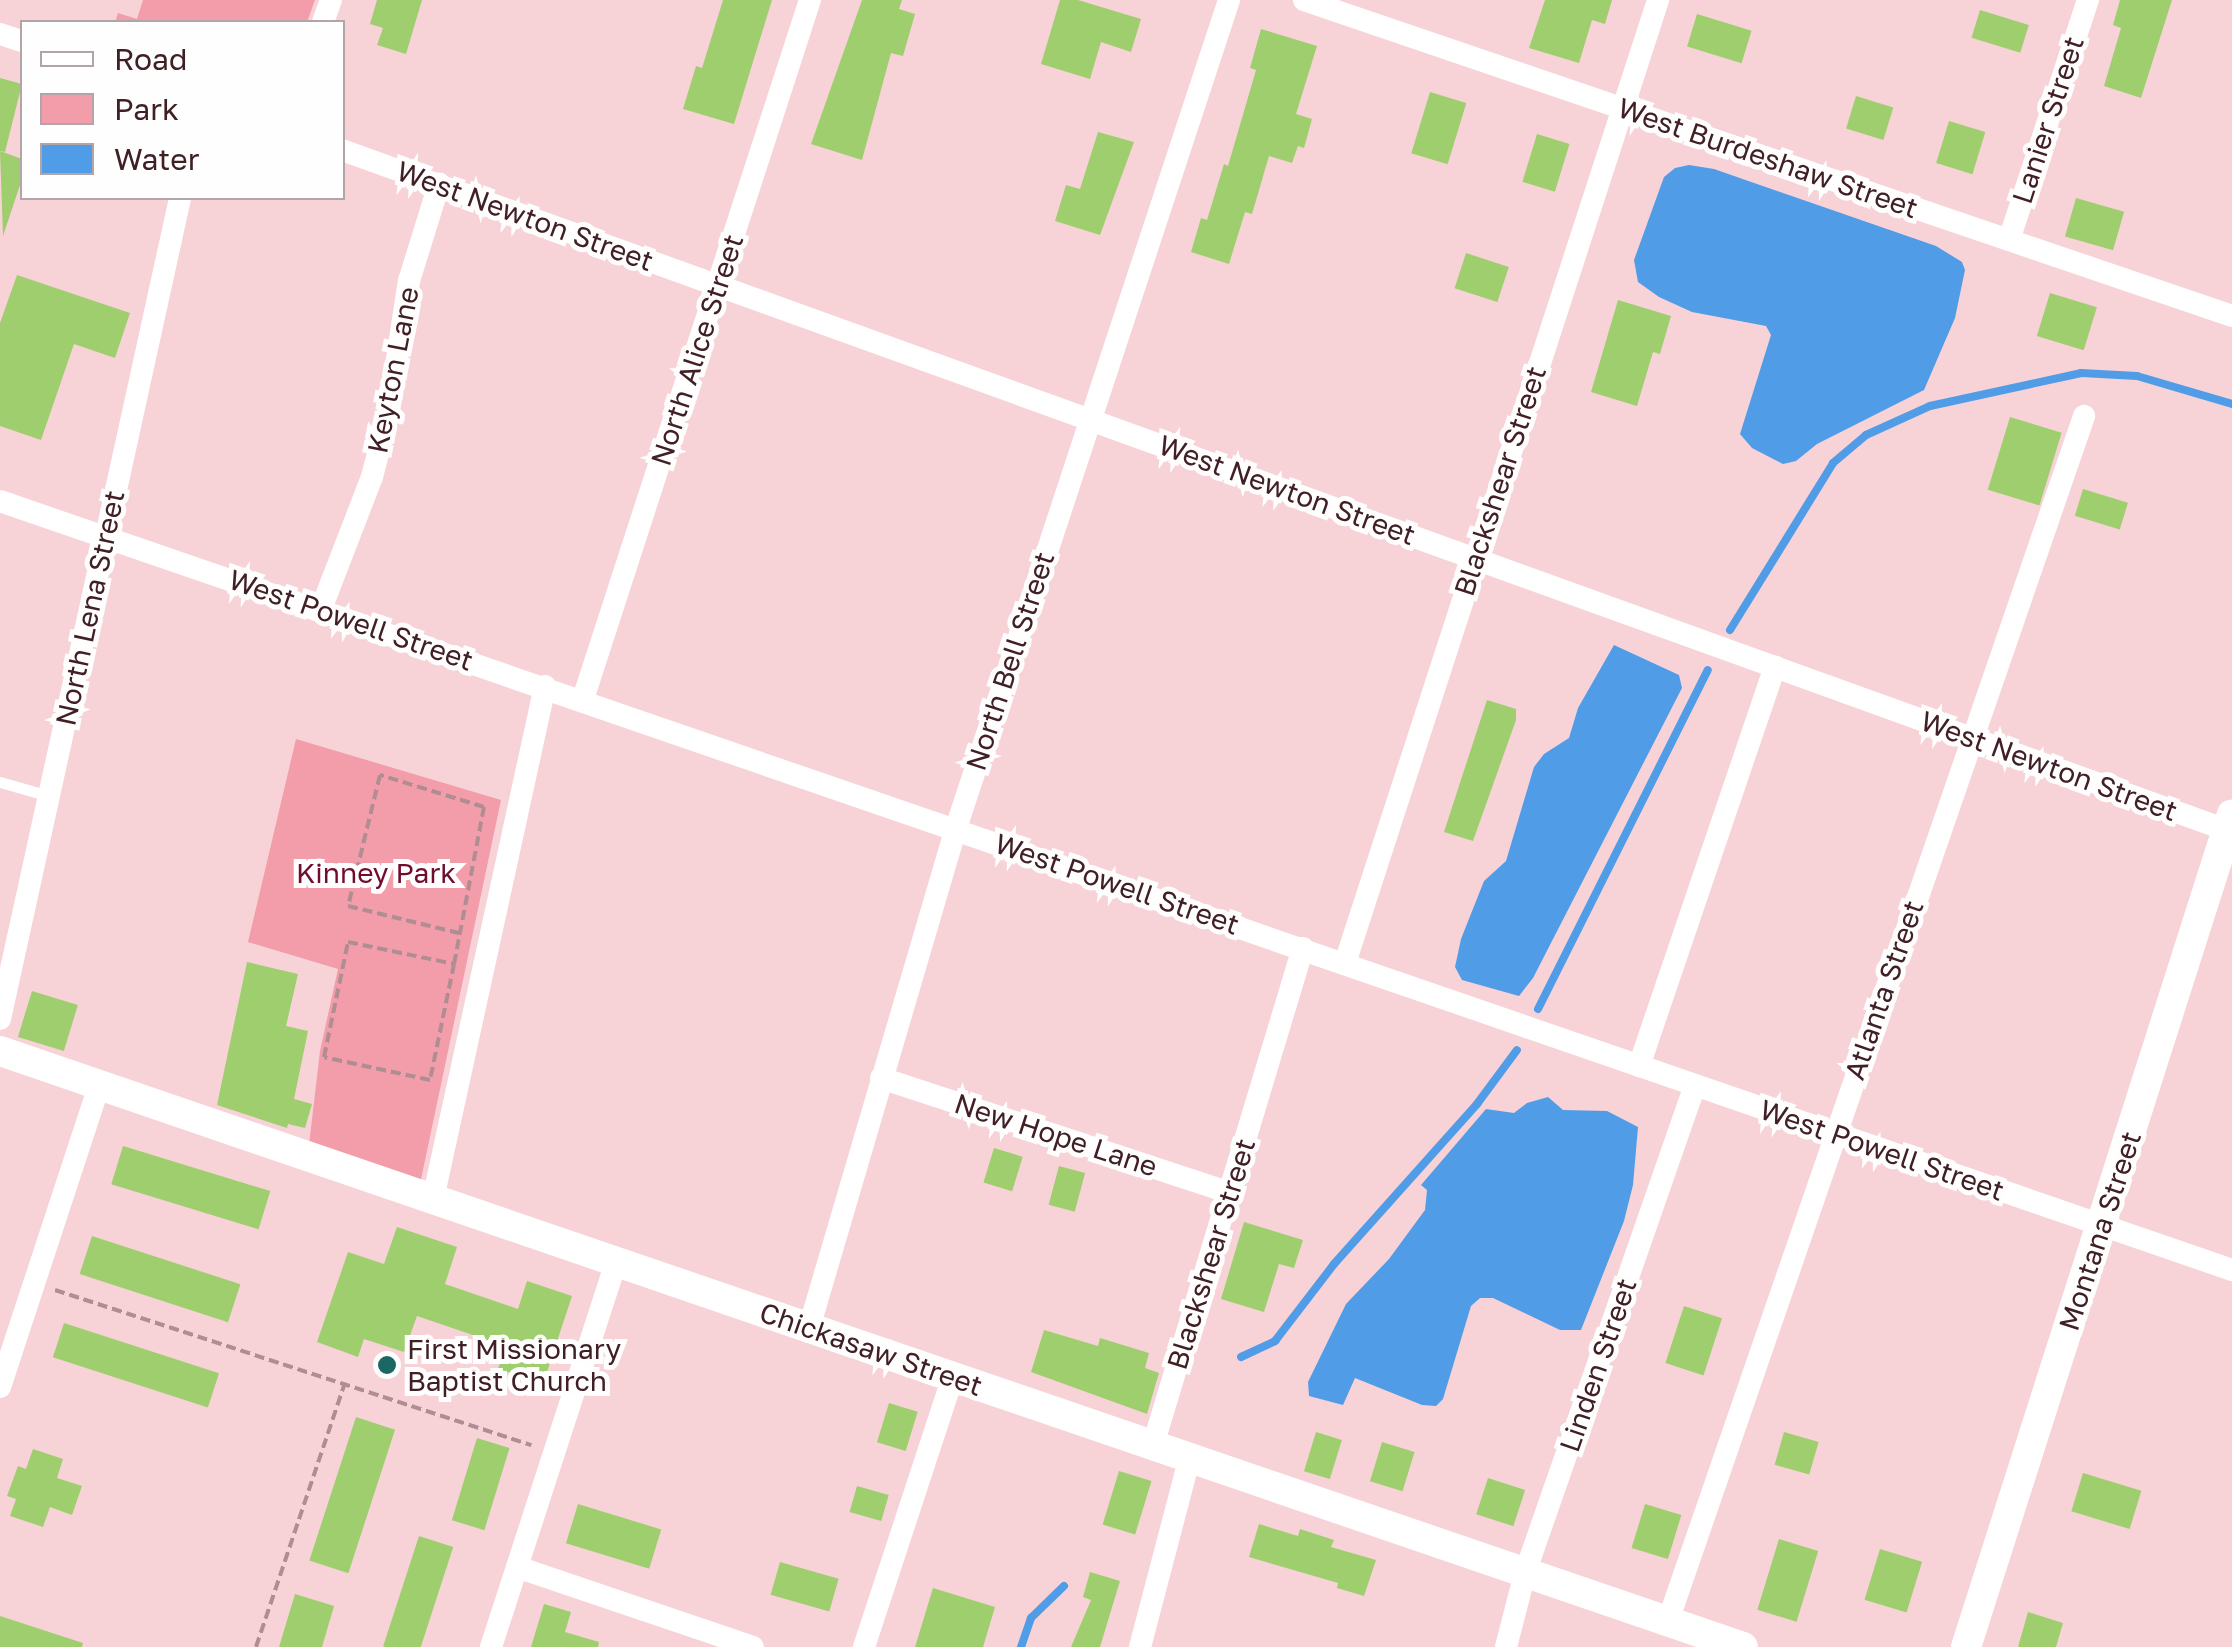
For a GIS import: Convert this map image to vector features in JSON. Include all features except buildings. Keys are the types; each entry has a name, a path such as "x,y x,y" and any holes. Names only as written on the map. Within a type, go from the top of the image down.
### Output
{"street":[{"name":"North Alice Street","path":"583,699 810,0"},
{"name":"North Bell Street","path":"809,1328 956,828 1229,0"},
{"name":"West Burdeshaw Street","path":"1304,0 2232,316"},
{"name":"Blackshear Street","path":"1345,963 1658,0"},
{"name":"Lanier Street","path":"2008,240 2088,0"},
{"name":"West Newton Street","path":"345,151 1775,667 2230,826"},
{"name":"Keyton Lane","path":"320,609 372,477 389,412 409,281 440,184"},
{"name":"North Lena Street","path":"0,1019 180,200"},
{"name":"Atlanta Street","path":"1668,1622 2084,416"},
{"name":"West Powell Street","path":"0,500 2232,1270"},
{"path":"1640,1066 1775,667"},
{"path":"433,1200 545,686"},
{"name":"Montana Street","path":"1966,1647 2230,826"},
{"name":"Blackshear Street","path":"1153,1445 1303,948"},
{"name":"Chickasaw Street","path":"0,1051 1743,1647"},
{"name":"New Hope Lane","path":"881,1078 1230,1193"},
{"path":"0,1387 100,1086"},
{"name":"Linden Street","path":"1506,1647 1526,1574 1695,1086"},
{"path":"491,1647 616,1262"},
{"path":"864,1647 953,1377"},
{"path":"1140,1647 1190,1457"},
{"path":"517,1566 753,1647"}],"lane":[{"path":"0,782 49,796"}],"path":[{"path":"454,964 348,942 324,1057 430,1080 454,964 484,808 380,775 348,906 459,933"},
{"path":"34,1283 554,1453"},
{"path":"256,1647 344,1383"}],"green space":[{"path":"143,0 315,0 308,20 116,20 118,13 137,19"},
{"name":"Kinney Park","path":"296,739 501,800 420,1184 309,1145 320,1051 338,969 248,942"}],"water":[{"path":"1689,165 1714,169 1936,246 1962,262 1965,270 1955,318 1924,390 1817,444 1796,461 1783,464 1752,448 1740,434 1771,335 1766,326 1692,312 1638,282 1634,260 1664,177 1675,168"},
{"path":"1614,645 1679,675 1682,688 1533,978 1519,996 1462,980 1455,967 1461,939 1484,881 1506,861 1534,767 1544,754 1569,738 1578,708"},
{"path":"1548,1097 1563,1110 1607,1111 1638,1127 1633,1185 1624,1221 1581,1330 1560,1330 1493,1298 1480,1298 1471,1306 1443,1399 1436,1406 1422,1405 1355,1378 1343,1405 1309,1396 1308,1382 1346,1304 1389,1259 1425,1210 1427,1190 1421,1185 1486,1109 1514,1113 1527,1103"}],"waterway":[{"path":"1730,630 1833,463 1866,435 1930,406 2081,373 2137,376 2232,404"},
{"path":"1538,1009 1708,670"},
{"path":"1241,1357 1275,1341 1334,1264 1477,1104 1517,1050"},
{"path":"1021,1647 1031,1618 1064,1586"}],"place":[{"name":"First Missionary Baptist Church","path":"387,1365"}]}
